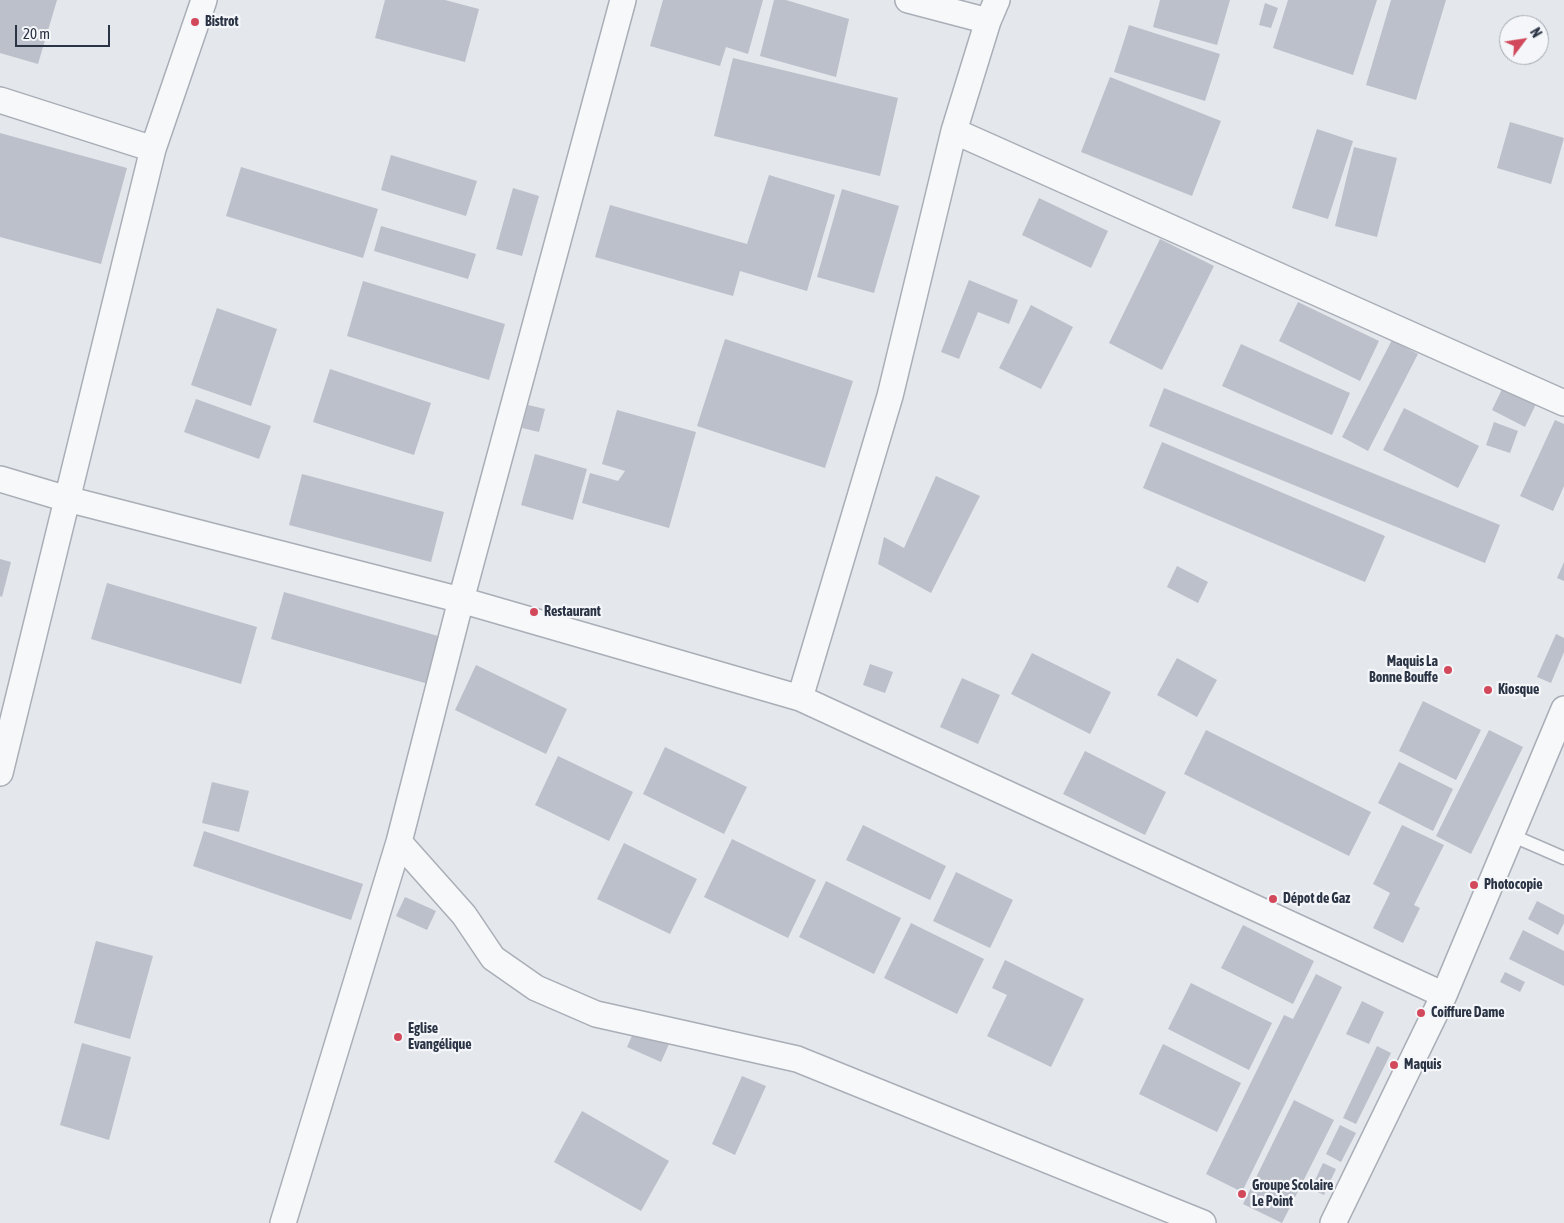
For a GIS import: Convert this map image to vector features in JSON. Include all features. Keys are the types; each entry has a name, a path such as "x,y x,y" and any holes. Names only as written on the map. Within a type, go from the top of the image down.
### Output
{"street":[{"path":"0,773 27,670 153,149 204,0"},
{"path":"283,1223 399,842 461,600 623,0"},
{"path":"800,698 890,396 954,131 992,11 908,0"},
{"path":"0,100 153,149"},
{"path":"954,131 1564,404"},
{"path":"0,479 67,499 461,600 800,698 1444,995"},
{"path":"1333,1223 1444,995 1564,709"},
{"path":"399,842 464,915 493,958 536,988 596,1014 797,1059 1203,1223"}],"lane":[{"path":"1511,835 1564,858"}],"building":[{"path":"0,0 57,0 38,64 0,53"},
{"path":"385,0 445,0 479,9 465,62 375,38"},
{"path":"663,0 763,0 748,54 726,47 720,66 650,46"},
{"path":"774,0 786,0 849,19 836,77 760,56"},
{"path":"1160,0 1230,0 1217,45 1153,27"},
{"path":"1288,0 1377,0 1353,75 1273,48"},
{"path":"1391,0 1446,0 1416,100 1366,85"},
{"path":"1265,3 1278,8 1271,28 1259,25"},
{"path":"1129,25 1220,54 1205,101 1114,72"},
{"path":"733,58 898,98 880,176 714,136"},
{"path":"1110,77 1221,121 1192,196 1081,152"},
{"path":"1510,122 1564,138 1551,184 1497,168"},
{"path":"1317,129 1353,141 1328,219 1292,208"},
{"path":"0,133 127,168 101,264 0,237"},
{"path":"1354,147 1397,158 1377,237 1335,226"},
{"path":"391,155 477,181 466,216 381,190"},
{"path":"241,167 378,209 363,258 226,216"},
{"path":"769,175 835,195 807,291 740,271 733,296 595,257 610,205 747,244"},
{"path":"513,188 539,196 522,256 496,249"},
{"path":"842,189 899,206 874,293 817,277"},
{"path":"1039,198 1108,231 1091,268 1022,235"},
{"path":"381,226 476,254 468,279 374,251"},
{"path":"1160,239 1214,266 1162,370 1109,343"},
{"path":"969,280 1018,300 1009,324 978,312 959,359 941,352"},
{"path":"363,281 505,324 489,380 347,336"},
{"path":"1298,302 1379,341 1360,381 1279,341"},
{"path":"1031,305 1073,327 1041,389 999,368"},
{"path":"217,308 277,329 251,406 191,385"},
{"path":"725,339 853,381 825,468 697,426"},
{"path":"1392,340 1418,354 1368,451 1342,437"},
{"path":"1241,344 1350,393 1332,435 1222,386"},
{"path":"330,369 431,403 414,455 313,422"},
{"path":"1503,387 1536,404 1525,427 1492,410"},
{"path":"1164,388 1500,525 1485,563 1149,426"},
{"path":"196,399 271,426 259,459 184,432"},
{"path":"528,405 545,409 539,432 522,428"},
{"path":"1404,408 1479,446 1458,488 1383,450"},
{"path":"617,410 696,432 669,528 582,503 590,473 618,481 625,471 602,464"},
{"path":"1555,420 1564,424 1564,486 1553,511 1520,496"},
{"path":"1494,422 1518,431 1510,453 1486,445"},
{"path":"1162,442 1385,536 1365,582 1143,488"},
{"path":"535,454 587,469 573,520 521,505"},
{"path":"302,474 444,512 431,562 289,525"},
{"path":"936,476 980,496 931,593 878,564 884,537 904,548"},
{"path":"0,559 11,562 2,597 0,596"},
{"path":"1564,562 1564,581 1557,578"},
{"path":"1177,566 1208,582 1198,603 1167,587"},
{"path":"107,583 257,627 241,684 91,639"},
{"path":"284,592 452,640 439,687 271,639"},
{"path":"1556,634 1564,638 1564,652 1551,683 1537,677"},
{"path":"1032,653 1111,692 1090,734 1011,694"},
{"path":"1177,658 1217,680 1197,717 1157,695"},
{"path":"870,664 893,672 885,693 863,685"},
{"path":"476,665 567,709 546,754 455,710"},
{"path":"962,678 1000,695 978,744 940,727"},
{"path":"1423,701 1481,730 1456,780 1399,751"},
{"path":"1206,730 1371,812 1349,856 1184,774"},
{"path":"1489,730 1523,747 1471,854 1436,836"},
{"path":"665,747 747,787 724,834 643,794"},
{"path":"1085,751 1166,792 1145,835 1063,794"},
{"path":"558,756 633,792 609,841 535,805"},
{"path":"1399,762 1453,789 1433,831 1378,803"},
{"path":"212,782 249,791 239,832 202,823"},
{"path":"863,825 946,866 930,900 846,860"},
{"path":"1402,825 1444,845 1414,905 1420,908 1403,943 1373,928 1390,893 1373,884"},
{"path":"204,831 363,884 351,920 193,866"},
{"path":"732,839 816,880 788,938 704,897"},
{"path":"624,843 697,879 670,934 597,899"},
{"path":"956,872 1013,900 990,948 933,921"},
{"path":"826,881 901,918 874,974 799,937"},
{"path":"405,897 436,911 427,930 396,916"},
{"path":"1537,901 1564,915 1564,923 1558,935 1528,919"},
{"path":"911,923 984,959 957,1014 884,978"},
{"path":"1243,925 1314,961 1293,1004 1221,968"},
{"path":"1523,930 1564,951 1564,986 1509,959"},
{"path":"96,941 153,956 130,1039 74,1023"},
{"path":"1005,960 1084,999 1051,1067 987,1036 1007,995 992,988"},
{"path":"1505,972 1525,982 1520,992 1500,982"},
{"path":"1316,974 1342,987 1242,1192 1206,1174 1284,1015 1293,1019"},
{"path":"1191,983 1272,1023 1249,1070 1168,1029"},
{"path":"1362,1001 1384,1012 1369,1044 1346,1034"},
{"path":"635,1029 669,1044 661,1062 627,1047"},
{"path":"82,1043 131,1057 109,1140 60,1125"},
{"path":"1163,1044 1241,1083 1217,1132 1139,1094"},
{"path":"1377,1046 1391,1053 1356,1124 1343,1118"},
{"path":"742,1076 766,1086 735,1155 712,1144"},
{"path":"1294,1100 1334,1120 1282,1223 1243,1204"},
{"path":"582,1111 669,1161 641,1211 554,1162"},
{"path":"1340,1125 1356,1133 1341,1162 1326,1154"},
{"path":"1323,1163 1336,1169 1324,1195 1311,1189"}],"place":[{"name":"Bistrot","path":"195,22"},
{"name":"Restaurant","path":"534,612"},
{"name":"Maquis La Bonne Bouffe","path":"1448,670"},
{"name":"Kiosque","path":"1488,690"},
{"name":"Photocopie","path":"1474,885"},
{"name":"Dépot de Gaz","path":"1273,899"},
{"name":"Coiffure Dame","path":"1421,1013"},
{"name":"Eglise Evangélique","path":"398,1037"},
{"name":"Maquis","path":"1394,1065"},
{"name":"Groupe Scolaire Le Point","path":"1242,1194"}]}
